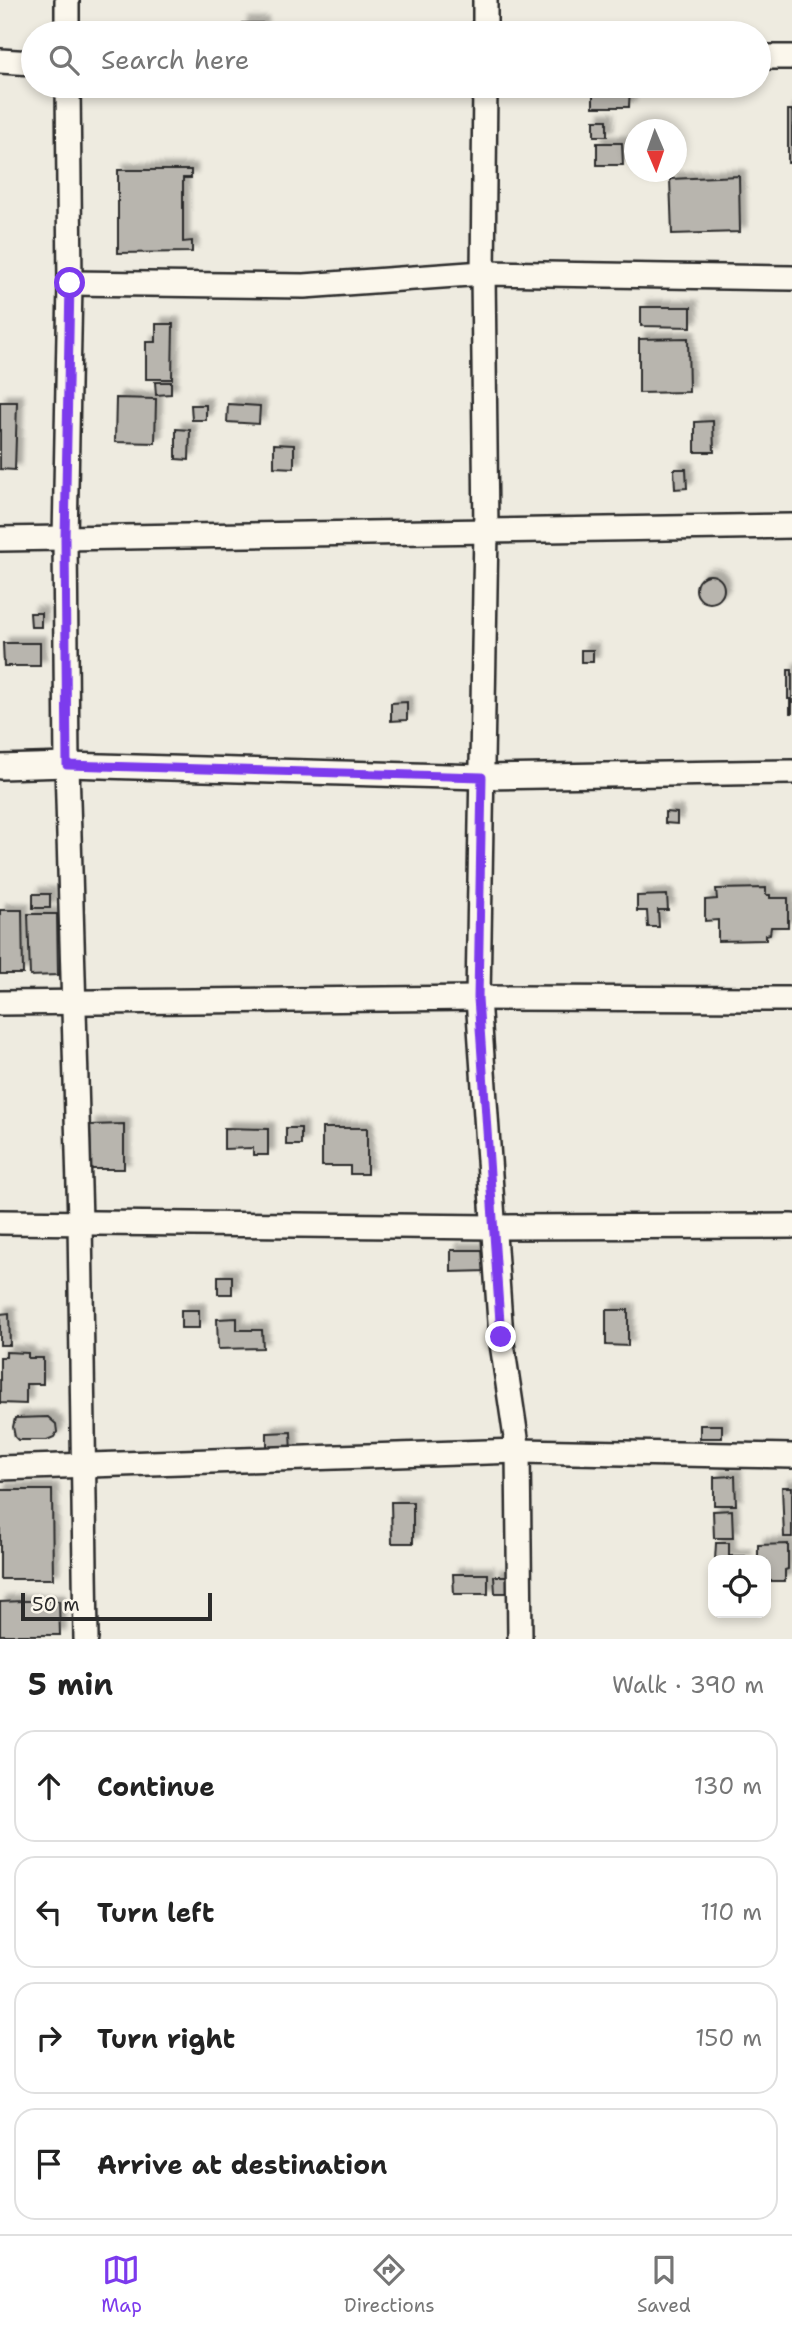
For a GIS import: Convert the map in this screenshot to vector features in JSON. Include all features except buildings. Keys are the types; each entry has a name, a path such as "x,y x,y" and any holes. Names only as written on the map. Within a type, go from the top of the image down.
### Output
{"street":[{"path":"67,0 67,21"},
{"path":"485,0 485,21"},
{"path":"771,57 792,57"},
{"path":"0,61 21,62"},
{"path":"68,98 70,283 65,539 67,765 80,1221 86,1639"},
{"path":"485,98 483,273 486,530 478,998 501,1337 518,1451 520,1639"},
{"path":"70,283 304,286 483,273 792,278"},
{"path":"0,539 792,526"},
{"path":"0,767 67,765 482,777 792,772"},
{"path":"0,1003 478,998 792,999"},
{"path":"0,1222 493,1227 792,1226"},
{"path":"0,1468 518,1451 792,1456"}],"route":[{"path":"70,283 65,539 67,765 482,777 478,998 501,1337"}]}
